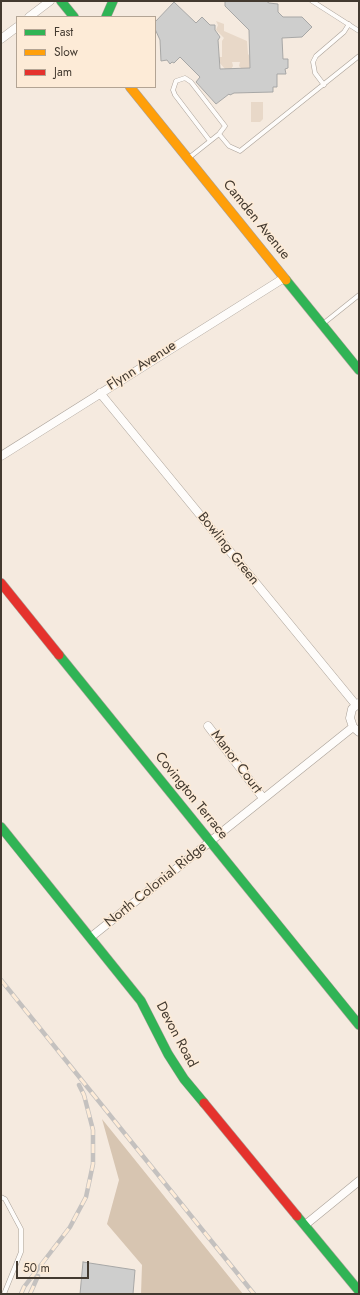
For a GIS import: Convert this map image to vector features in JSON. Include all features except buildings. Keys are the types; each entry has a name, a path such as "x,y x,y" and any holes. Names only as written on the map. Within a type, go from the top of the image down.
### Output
{"street":[{"path":"30,16 50,1"},
{"path":"61,1 73,16"},
{"path":"106,16 112,1"},
{"path":"1,39 16,28"},
{"name":"Camden Avenue","path":"131,88 359,370"},
{"name":"Flynn Avenue","path":"1,456 284,278"},
{"name":"Bowling Green","path":"100,393 357,704 350,713 350,718 356,729"},
{"name":"Covington Terrace","path":"1,583 359,1025"},
{"name":"Manor Court","path":"208,726 263,798"},
{"name":"North Colonial Ridge","path":"91,937 263,798 356,729"},
{"name":"Devon Road","path":"1,827 141,1001 168,1054 184,1079 359,1291"},
{"path":"304,1225 359,1181"}],"lane":[{"path":"312,1 359,31"},
{"path":"324,85 315,73 313,62 316,56 344,32 349,24"},
{"path":"219,134 229,146 240,151 359,56"},
{"path":"188,158 210,141 219,134 225,126 190,82 185,78 176,81 173,90 175,95 210,141"},
{"path":"322,324 359,295"},
{"path":"1,1196 5,1199 21,1229 21,1252 4,1294"}],"shaded area":[{"path":"216,21 224,24 224,31 247,41 248,54 260,68 241,68 239,66 240,62 232,62 233,66 231,69 225,69 219,62 219,57 222,57 222,41 224,38 216,30 218,25"},
{"path":"251,102 263,102 263,119 260,122 251,122"},
{"path":"102,1119 243,1294 141,1294 142,1265 107,1224 119,1180"}],"railway":[{"path":"1,980 254,1294"},
{"path":"21,1294 24,1287 70,1227 86,1197 93,1164 93,1130 84,1095 79,1085"},
{"path":"30,1294 38,1276"}],"traffic: fast":[{"path":"61,1 73,16"},
{"path":"106,16 113,1"},
{"path":"286,280 359,370"},
{"path":"59,655 359,1025"},
{"path":"1,827 141,1001 168,1054 184,1079 204,1103"},
{"path":"297,1216 359,1291"}],"traffic: slow":[{"path":"131,88 286,280"}],"traffic: jam":[{"path":"1,583 59,655"},
{"path":"204,1103 297,1216"}]}
